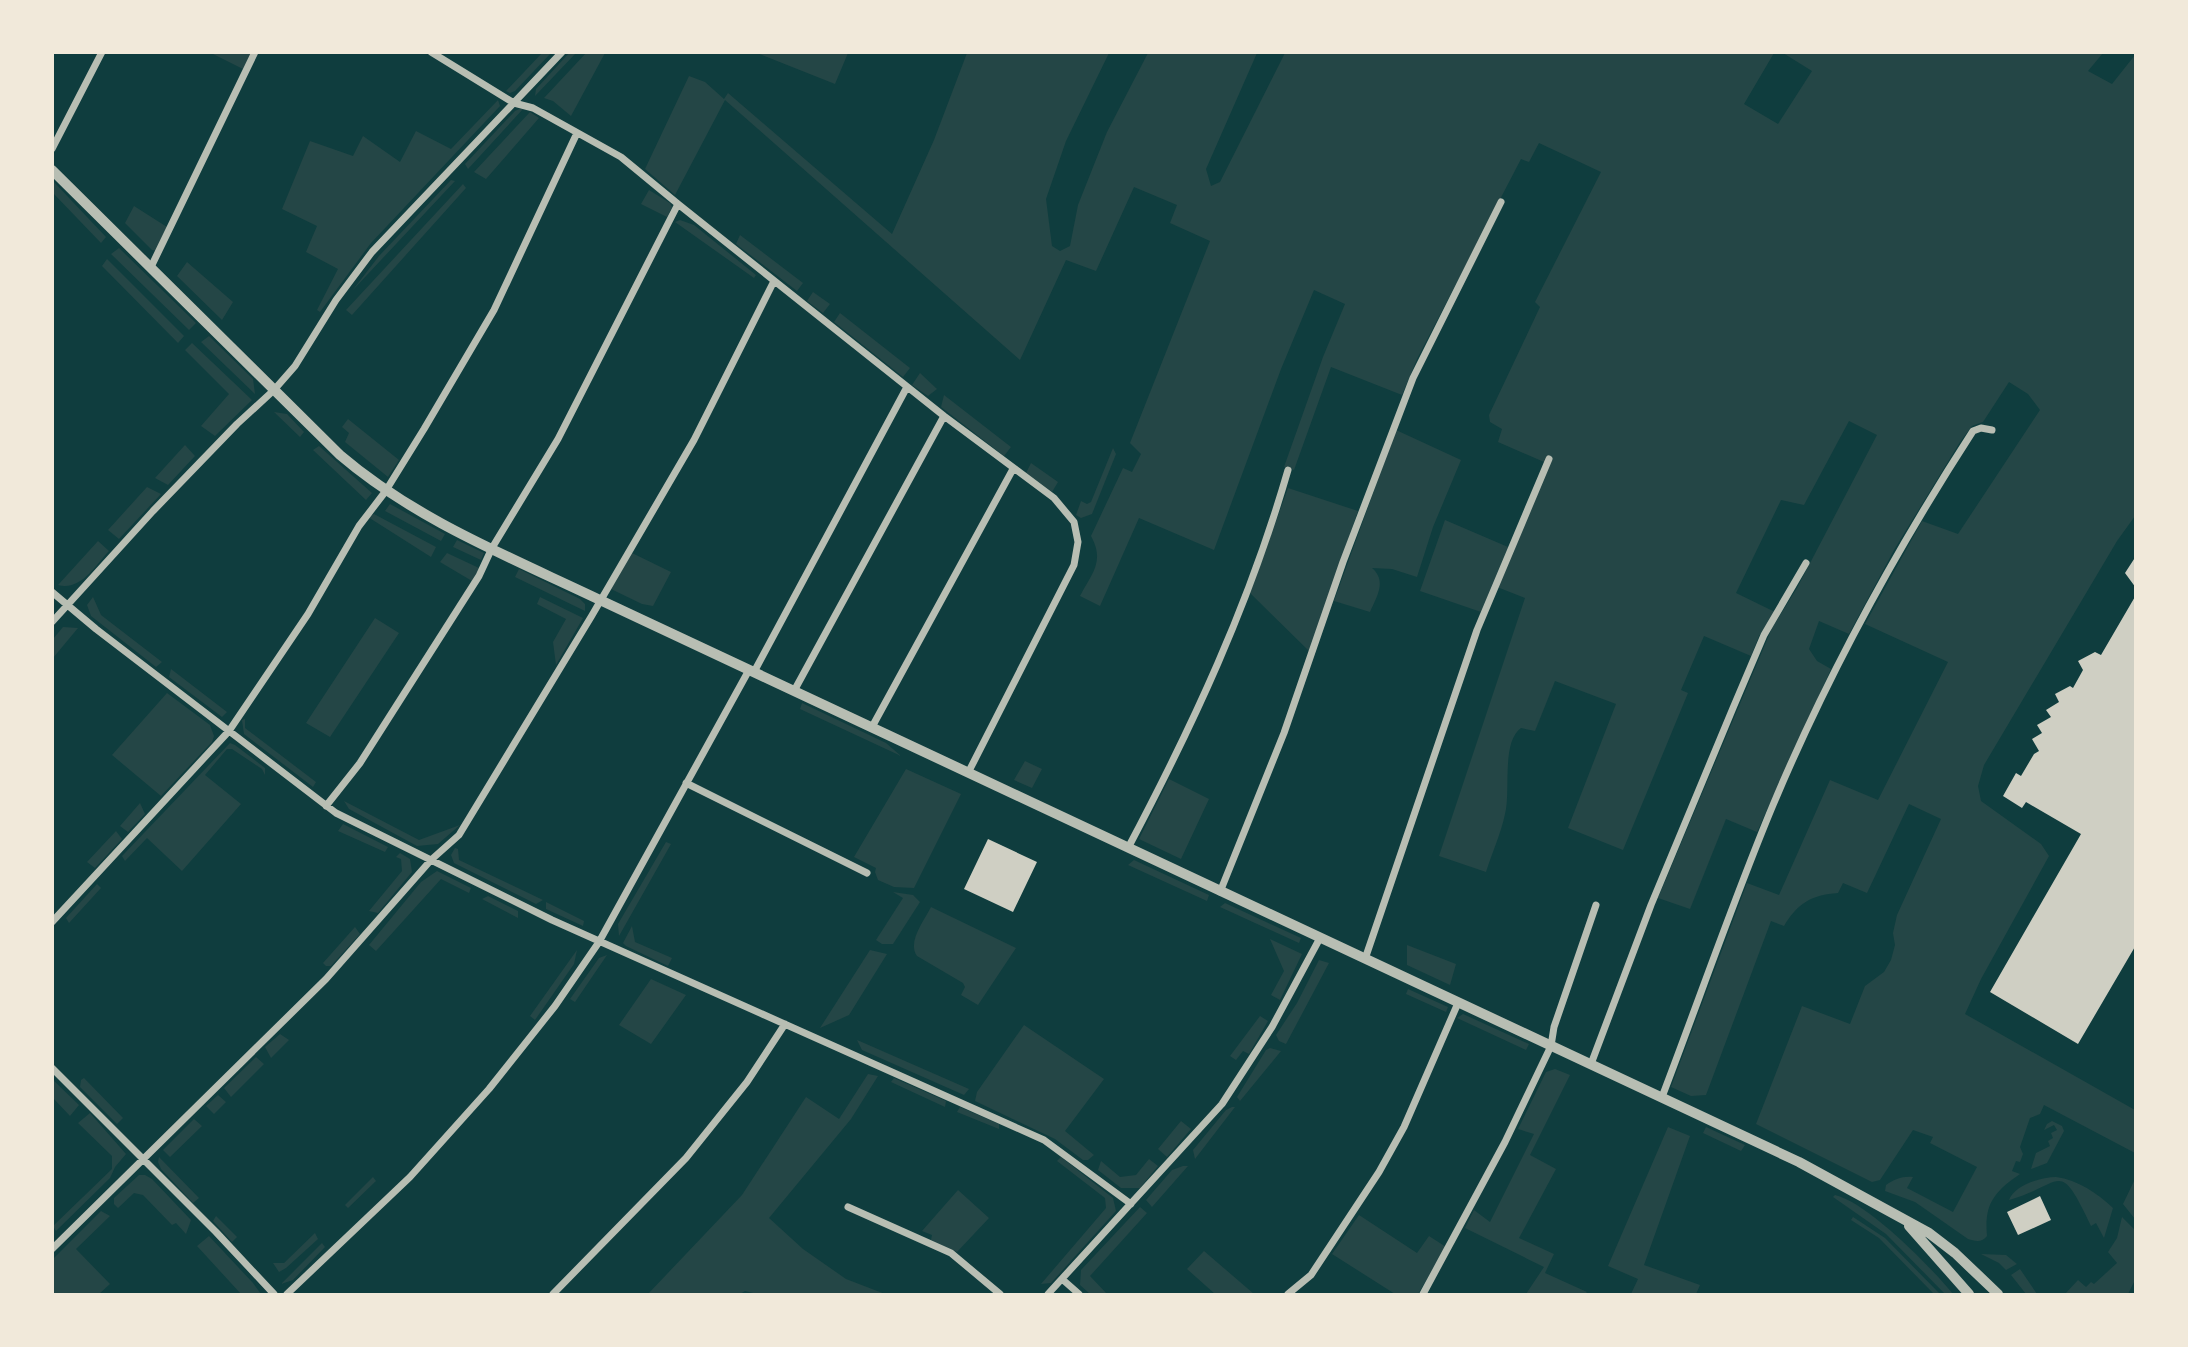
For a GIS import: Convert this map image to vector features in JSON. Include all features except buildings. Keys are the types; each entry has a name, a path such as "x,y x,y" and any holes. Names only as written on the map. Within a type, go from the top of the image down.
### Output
{"street":[{"path":"52,149 102,52"},
{"path":"151,267 255,52"},
{"path":"431,52 514,103 533,108 621,156 907,387 1054,498 1074,522 1078,542 1074,565 968,774"},
{"path":"52,622 237,424 274,390 295,366 336,300 372,252 562,52"},
{"path":"52,922 229,731 308,614 370,509 386,492 494,310 577,133"},
{"path":"52,170 340,455 386,492 450,528 600,600 1818,1172 1906,1223 1929,1233 1955,1252 1998,1294"},
{"path":"1220,892 1284,733 1343,562 1413,378 1501,202"},
{"path":"326,806 360,763 479,576 492,548 558,439 678,204"},
{"path":"52,1249 326,979 431,860 459,835 694,440 774,281"},
{"path":"286,1294 410,1177 489,1089 555,1006 599,942 686,783 752,671 907,387"},
{"path":"794,691 944,416"},
{"path":"1662,1097 1773,804 1833,673 1915,523 1973,431 1981,428 1992,430"},
{"path":"1365,959 1477,630 1549,459"},
{"path":"872,727 1013,469"},
{"path":"1128,848 1224,654 1273,522 1288,470"},
{"path":"1591,1064 1642,930 1733,708 1765,635 1806,563"},
{"path":"52,592 96,629 336,813 599,942 1044,1140 1131,1204"},
{"path":"686,783 867,873"},
{"path":"1423,1294 1505,1142 1551,1046 1554,1027 1596,905"},
{"path":"1048,1294 1222,1104 1272,1027 1320,938"},
{"path":"1288,1294 1311,1275 1379,1172 1404,1127 1458,1003"},
{"path":"554,1294 686,1158 747,1082 785,1024"},
{"path":"52,1068 274,1294"},
{"path":"848,1206 951,1253 1000,1294"},
{"path":"1906,1223 1969,1294"},
{"path":"1062,1279 1079,1294"}],"shaded area":[{"path":"570,52 576,53 535,96 536,89"},
{"path":"587,52 605,53 571,116 553,101 544,98"},
{"path":"211,53 251,53 243,69"},
{"path":"542,53 551,53 515,91 506,91"},
{"path":"757,53 848,53 835,84"},
{"path":"967,53 1109,53 1066,141 1046,199 1052,246 1060,251 1070,246 1078,205 1107,132 1148,53 1257,53 1206,169 1211,186 1220,182 1285,53 1774,53 1744,104 1778,124 1812,71 1783,53 2103,53 2088,71 2112,84 2135,55 2135,516 2117,541 1984,765 1978,786 1981,801 2041,844 2049,856 1981,979 1965,1014 2135,1110 2135,1153 2044,1105 2040,1114 2030,1118 2020,1147 2023,1154 2012,1171 2020,1174 1997,1193 1987,1215 1987,1236 1976,1241 1968,1239 1915,1202 1885,1191 1886,1185 1892,1181 1913,1177 1907,1188 1953,1212 1977,1167 1930,1143 1933,1137 1913,1130 1880,1180 1872,1182 1756,1124 1802,1006 1850,1024 1865,986 1884,972 1891,960 1897,915 1941,819 1909,804 1867,893 1843,883 1838,893 1813,898 1800,906 1784,926 1771,921 1706,1095 1691,1096 1671,1087 1747,883 1779,895 1830,780 1878,800 1948,662 1865,624 1922,521 1958,534 2040,410 2028,394 2009,382 1983,422 1972,426 1960,442 1894,550 1849,634 1819,621 1809,649 1817,661 1831,669 1757,832 1726,819 1690,909 1658,898 1772,628 1797,588 1877,435 1849,421 1804,505 1781,500 1736,593 1775,612 1759,636 1751,656 1704,636 1681,690 1688,693 1623,850 1568,828 1616,704 1555,681 1535,731 1521,728 1511,744 1507,805 1486,872 1439,856 1525,598 1497,587 1544,462 1498,442 1502,429 1490,422 1489,415 1540,307 1535,302 1601,172 1539,143 1529,162 1521,159 1417,359 1402,395 1331,367 1294,470 1284,467 1345,304 1314,290 1281,369 1214,550 1139,518 1100,606 1080,596 1097,560 1091,536 1123,468 1132,472 1141,454 1130,443 1210,241 1170,223 1177,205 1134,187 1096,271 1066,260 1020,360 725,100 675,195 645,169 689,76 705,82 724,99 728,93 892,234 934,140"},
{"path":"498,100 500,106 371,243 320,312 317,310 338,269 306,252 317,226 282,209 310,141 353,156 363,136 400,162 416,131 451,149"},
{"path":"519,109 523,109 468,169 465,164"},
{"path":"530,112 539,118 486,179 474,172"},
{"path":"451,180 455,181 352,291 379,256"},
{"path":"53,181 106,237 101,243 53,193"},
{"path":"463,184 466,188 352,315 346,310"},
{"path":"649,190 670,203 672,207 667,217 641,204"},
{"path":"134,206 167,227 156,251 125,223"},
{"path":"680,220 694,225 756,275 754,278 675,222"},
{"path":"740,235 803,283 797,291 736,244"},
{"path":"119,248 196,323 189,330 111,254"},
{"path":"107,259 184,336 178,343 102,266"},
{"path":"187,262 233,302 222,320 177,276"},
{"path":"813,292 830,304 823,313 807,301"},
{"path":"840,313 910,368 903,377 834,322"},
{"path":"209,336 253,379 255,394 201,342"},
{"path":"192,343 252,400 215,436 201,426 229,394 185,350"},
{"path":"920,373 937,389 928,396 912,385"},
{"path":"944,395 1011,447 1004,456 941,407"},
{"path":"274,412 287,414 304,432 300,437"},
{"path":"348,419 399,460 388,477 345,442 349,433 342,427"},
{"path":"1396,430 1461,460 1433,527 1417,577 1392,569 1372,568 1380,583 1370,612 1334,601"},
{"path":"185,445 195,456 168,485 155,478"},
{"path":"319,446 372,493 366,500 313,450"},
{"path":"1113,448 1116,454 1092,514 1081,518 1076,515 1081,501 1087,504 1091,502"},
{"path":"1031,463 1058,482 1052,492 1026,473"},
{"path":"147,487 161,494 119,539 108,530"},
{"path":"1288,488 1358,511 1309,651 1250,593"},
{"path":"390,504 445,534 441,541 385,511"},
{"path":"374,514 436,547 431,557 368,517"},
{"path":"1445,520 1508,547 1481,612 1420,591"},
{"path":"457,540 484,553 481,560 453,547"},
{"path":"98,541 109,551 93,570 74,584 58,585"},
{"path":"447,553 479,568 472,581 440,562"},
{"path":"632,553 671,572 653,606 642,604 611,589"},
{"path":"519,569 580,599 585,604 585,611 515,577"},
{"path":"93,597 101,615 162,662 156,667 91,616 87,605"},
{"path":"540,597 583,618 556,665 553,642 566,619 537,604"},
{"path":"375,618 399,633 330,737 306,723"},
{"path":"63,627 78,628 53,658 53,639"},
{"path":"171,669 227,712 222,717 169,677"},
{"path":"167,693 210,725 214,736 212,742 161,796 112,755"},
{"path":"802,703 886,743 901,756 800,709"},
{"path":"245,719 245,728 316,782 313,787 244,734 242,720"},
{"path":"230,743 265,768 265,775 262,769 232,749 227,749 205,775 241,804 182,871 147,838 125,861 122,856"},
{"path":"1025,761 1042,769 1032,788 1014,780"},
{"path":"906,769 961,794 914,888 894,887 878,880 876,868 854,857"},
{"path":"1169,779 1209,799 1181,859 1139,839"},
{"path":"344,801 419,840 460,825 438,844 417,846 349,809"},
{"path":"140,803 145,814 128,832 120,826"},
{"path":"343,824 388,847 385,852 338,831"},
{"path":"116,831 122,839 95,868 87,862"},
{"path":"666,842 671,844 619,936 618,924"},
{"path":"455,848 458,849 459,860 543,900 536,904 454,863 451,855"},
{"path":"400,853 410,859 412,872 378,913 369,911 402,871 401,859 396,857"},
{"path":"1134,860 1209,895 1207,901 1128,865"},
{"path":"437,871 471,888 469,893 441,879 376,951 369,945 421,882"},
{"path":"97,884 101,888 69,923 66,918"},
{"path":"893,892 913,895 920,902 893,944 882,944 876,940 903,898"},
{"path":"488,896 518,911 518,918 482,899"},
{"path":"546,902 584,921 583,926 546,909"},
{"path":"1225,903 1301,938 1299,943 1220,907"},
{"path":"931,907 1016,948 978,1005 961,995 965,987 963,983 917,956 914,950 915,938"},
{"path":"632,926 635,942 672,958 668,966 623,943"},
{"path":"355,927 360,934 331,966 326,966 323,963"},
{"path":"1270,939 1302,954 1280,1000 1271,995 1284,971"},
{"path":"1407,945 1456,964 1450,985 1407,965"},
{"path":"577,950 574,964 535,1020 530,1016"},
{"path":"870,950 887,954 849,1015 820,1028"},
{"path":"607,955 575,1002 570,999 599,958"},
{"path":"1319,960 1329,963 1286,1044 1279,1041 1276,1035 1297,1003"},
{"path":"651,979 686,995 651,1044 619,1025"},
{"path":"1408,989 1448,1007 1446,1012 1406,994"},
{"path":"1463,1014 1529,1044 1526,1050 1457,1018"},
{"path":"1260,1016 1268,1021 1249,1054 1243,1051 1236,1060 1230,1056"},
{"path":"1024,1025 1104,1079 1065,1131 1094,1155 1088,1160 1083,1160 1055,1139 975,1101 977,1092"},
{"path":"280,1034 289,1040 271,1058 265,1047"},
{"path":"857,1040 969,1089 964,1095 862,1050"},
{"path":"1270,1048 1281,1051 1240,1101 1237,1097 1266,1050"},
{"path":"256,1057 264,1064 231,1097 224,1088"},
{"path":"1555,1069 1570,1075 1530,1155 1556,1169 1519,1238 1554,1254 1545,1273 1587,1292 1585,1294 1526,1294 1544,1267 1465,1228 1474,1210 1490,1222 1534,1134 1518,1129 1546,1072"},
{"path":"868,1074 878,1076 851,1119 769,1218 803,1249 846,1279 885,1294 757,1294 745,1291 740,1294 648,1294 742,1195 806,1097 839,1119"},
{"path":"84,1078 123,1118 117,1124 80,1087"},
{"path":"894,1078 946,1101 945,1107 891,1082"},
{"path":"52,1079 79,1105 70,1116 53,1098"},
{"path":"218,1095 226,1102 214,1114 206,1106"},
{"path":"960,1107 999,1124 999,1129 957,1112"},
{"path":"1235,1107 1195,1159 1193,1150 1226,1110"},
{"path":"90,1113 126,1154 110,1178 56,1231 53,1226 112,1169 112,1156 78,1123"},
{"path":"194,1119 202,1126 170,1157 163,1150"},
{"path":"1181,1121 1191,1129 1167,1157 1158,1149"},
{"path":"2052,1121 2062,1126 2064,1131 2047,1163 2031,1169 2036,1153 2050,1146 2048,1141 2053,1138 2051,1133 2057,1130 2054,1125 2044,1130"},
{"path":"1668,1127 1690,1136 1644,1265 1700,1285 1696,1294 1631,1294 1638,1279 1608,1266"},
{"path":"1706,1127 1745,1145 1741,1151 1703,1133"},
{"path":"159,1157 199,1198 193,1203 161,1169"},
{"path":"1061,1157 1113,1198 1116,1211 1051,1283 1041,1284 1106,1208 1105,1198 1057,1161"},
{"path":"1149,1159 1158,1166 1140,1188 1121,1188 1098,1170 1101,1161 1120,1177 1136,1175"},
{"path":"1188,1166 1152,1207 1146,1200 1172,1170"},
{"path":"139,1175 152,1179 191,1220 186,1234 176,1223 172,1225 143,1195 134,1193 118,1208 114,1204 114,1198"},
{"path":"373,1177 376,1181 348,1208 345,1205"},
{"path":"2056,1177 2087,1188 2113,1208 2104,1238 2096,1223 2091,1226 2065,1183 2051,1183 2009,1200 2017,1190 2029,1183"},
{"path":"2135,1179 2136,1219 2123,1204"},
{"path":"958,1190 989,1218 957,1252 931,1240 932,1235 922,1231"},
{"path":"1835,1195 1848,1200 1881,1223 1915,1253 1953,1294 1945,1294 1886,1234 1833,1197"},
{"path":"1140,1207 1147,1213 1090,1276 1107,1294 1090,1294 1080,1285 1081,1270"},
{"path":"101,1211 110,1216 76,1249 110,1284 99,1294 53,1294 53,1259"},
{"path":"1359,1215 1417,1253 1429,1236 1446,1247 1418,1294 1395,1294 1332,1254"},
{"path":"216,1216 237,1237 232,1242 213,1221"},
{"path":"1853,1217 1885,1238 1940,1294 1934,1294 1879,1238 1851,1220"},
{"path":"2122,1217 2135,1230 2135,1280 2128,1294 2065,1294 2078,1280 2086,1287 2091,1282 2094,1284 2117,1263 2108,1252 2117,1238"},
{"path":"315,1233 318,1239 279,1272 273,1263 284,1263"},
{"path":"209,1236 261,1294 241,1294 197,1246"},
{"path":"322,1243 325,1247 293,1280 281,1284"},
{"path":"1204,1251 1254,1294 1215,1294 1187,1269"},
{"path":"1981,1254 2006,1255 2017,1264 2006,1270 1999,1263"},
{"path":"2020,1269 2037,1294 2026,1294 2011,1275"}]}
